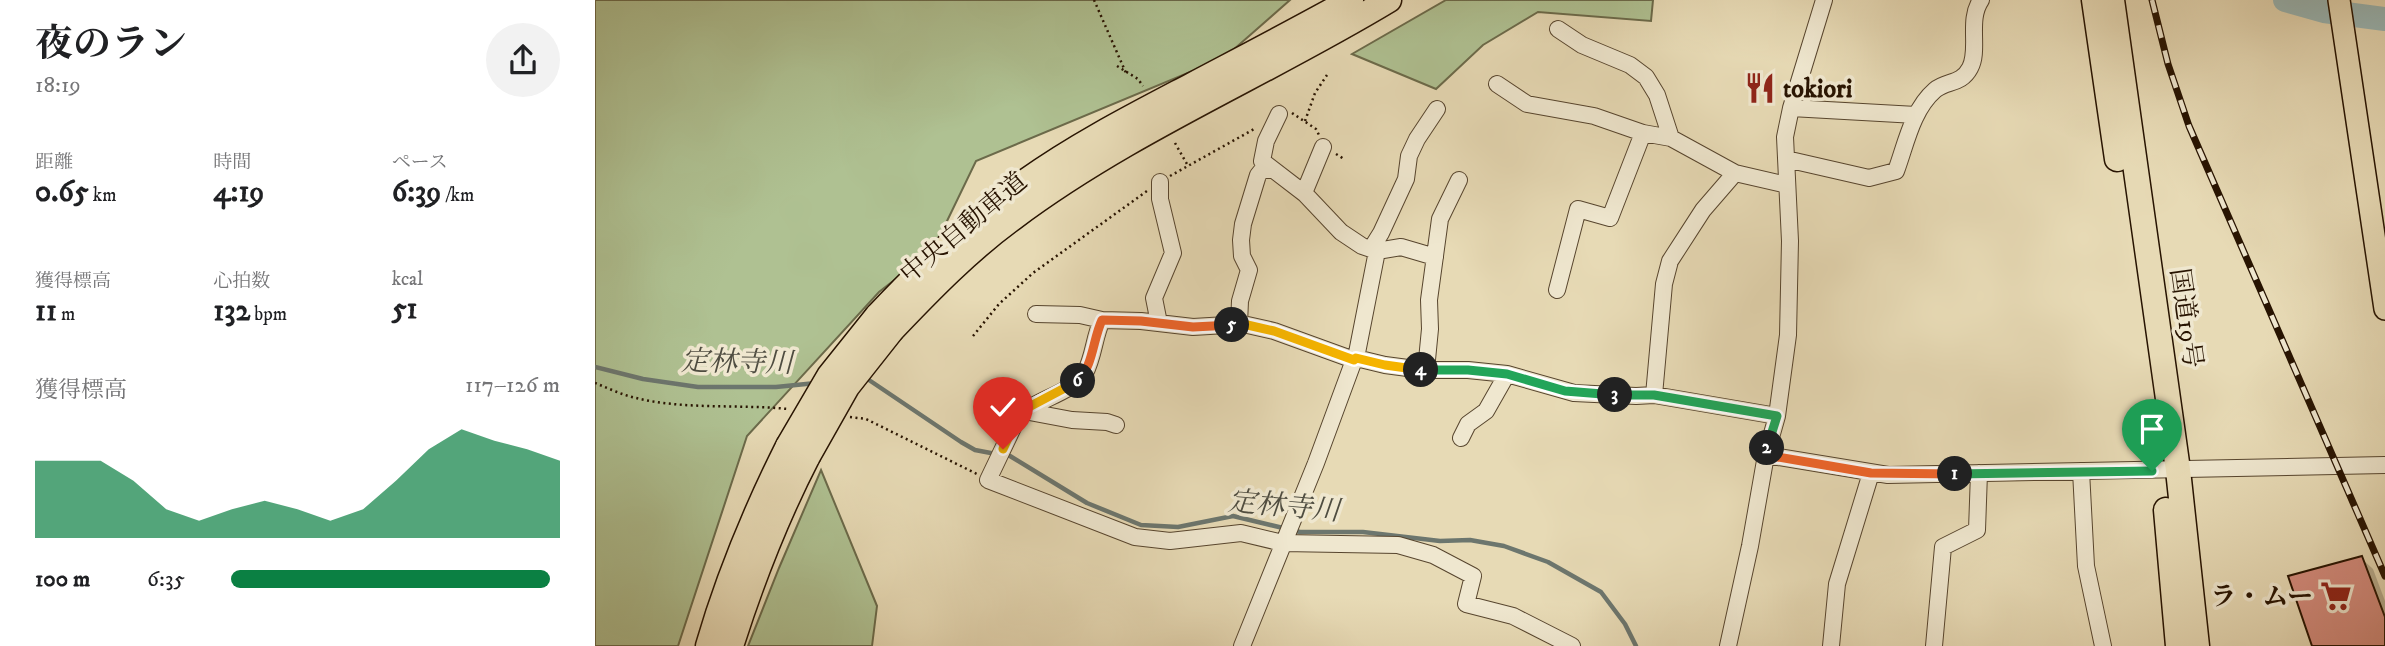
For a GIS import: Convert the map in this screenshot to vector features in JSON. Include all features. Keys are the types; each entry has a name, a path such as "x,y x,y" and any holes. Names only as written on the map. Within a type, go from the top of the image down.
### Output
{"highway":[{"name":"中央自動車道","path":"885,323 925,266 963,231 1028,180 1142,111 1351,0"},
{"name":"中央自動車道","path":"731,646 759,561 782,506 798,451 829,376 885,323 1040,198 1150,130 1319,41 1389,0"},
{"name":"国道19号","path":"2094,0 2197,646"},
{"name":"国道19号","path":"2112,0 2171,471 2178,646"},
{"name":"中央自動車道","path":"708,646 741,550 798,451"}],"main road":[{"path":"2340,8 2385,309"}],"street":[{"path":"1786,159 1869,178 1896,172 1921,104 1938,87 1960,80 1971,66 1975,8 1981,0"},
{"path":"1728,646 1766,455 1777,416 1789,335 1790,241 1785,137 1820,3"},
{"path":"1558,29 1582,44 1630,65 1646,78 1657,95 1671,138"},
{"path":"1497,84 1527,104 1594,116 1643,133 1671,138 1735,173 1787,185"},
{"path":"1791,108 1916,115"},
{"path":"1242,646 1355,359 1374,250 1406,178 1409,156 1437,110"},
{"path":"1279,114 1266,141 1262,161 1304,193 1341,232 1362,246 1374,250 1401,247 1435,257"},
{"path":"1557,290 1578,209 1610,218 1643,133"},
{"path":"1304,193 1323,147"},
{"path":"1238,324 1240,300 1249,270 1242,256 1243,224 1258,175 1262,170 1273,170"},
{"path":"1654,395 1664,284 1670,261 1703,210 1735,173"},
{"path":"1426,370 1430,329 1429,300 1440,219 1459,180"},
{"path":"1160,183 1160,200 1173,256 1154,298 1160,323"},
{"path":"1036,314 1193,327 1238,324 1274,331 1355,359 1385,365 1507,374 1574,393 1654,395 1777,416"},
{"path":"1102,320 1094,337 1092,355 1081,379 1024,411 1014,422 988,480 1135,537 1170,541 1241,533 1283,542 1398,545 1433,555 1473,576 1466,604 1513,617 1572,646"},
{"path":"1461,438 1468,424 1486,411 1507,374"},
{"path":"1024,411 1116,425"},
{"path":"1766,455 1888,475 2385,465"},
{"path":"2081,471 2087,566 2103,646"},
{"path":"1831,646 1837,584 1871,473"},
{"path":"1934,646 1943,547 1977,530 1979,473"}],"path":[{"path":"1094,0 1126,73"},
{"path":"1117,66 1138,79 1143,86"},
{"path":"1305,121 1315,93 1327,75"},
{"path":"1175,142 1187,164"}],"green space":[{"path":"595,0 1290,0 1224,58 976,161 933,250 879,292 747,436 678,646 595,646"},
{"path":"1446,0 1653,0 1651,21 1538,12 1483,45 1436,89 1352,54"},
{"path":"821,470 877,606 872,646 748,646 779,568"}],"building":[{"name":"ラ・ムー","path":"2362,556 2385,617 2385,646 2312,646 2288,576"}],"waterway":[{"path":"2285,0 2324,11 2385,19"},
{"name":"定林寺川","path":"595,367 643,379 698,387 776,387 816,383"},
{"name":"定林寺川","path":"866,378 961,442 975,450 996,454"},
{"name":"定林寺川","path":"1005,455 1087,503 1141,525 1178,527 1233,516 1300,532 1363,532 1440,541 1470,540 1504,546 1548,562 1601,592 1625,624 1636,646"}],"railway":[{"path":"2152,0 2168,64 2189,126 2385,576"}],"place":[{"name":"tokiori","path":"1760,88"},
{"name":"ラ・ムー","path":"2336,596"}],"route":[{"path":"1003,449 1019,415 1081,379 1092,355 1094,337 1102,320 1193,327 1243,324 1274,331 1354,360 1356,358 1423,370 1468,370 1507,374 1574,393 1654,395 1777,416 1766,455 1871,473 1888,475 2152,471"}]}
